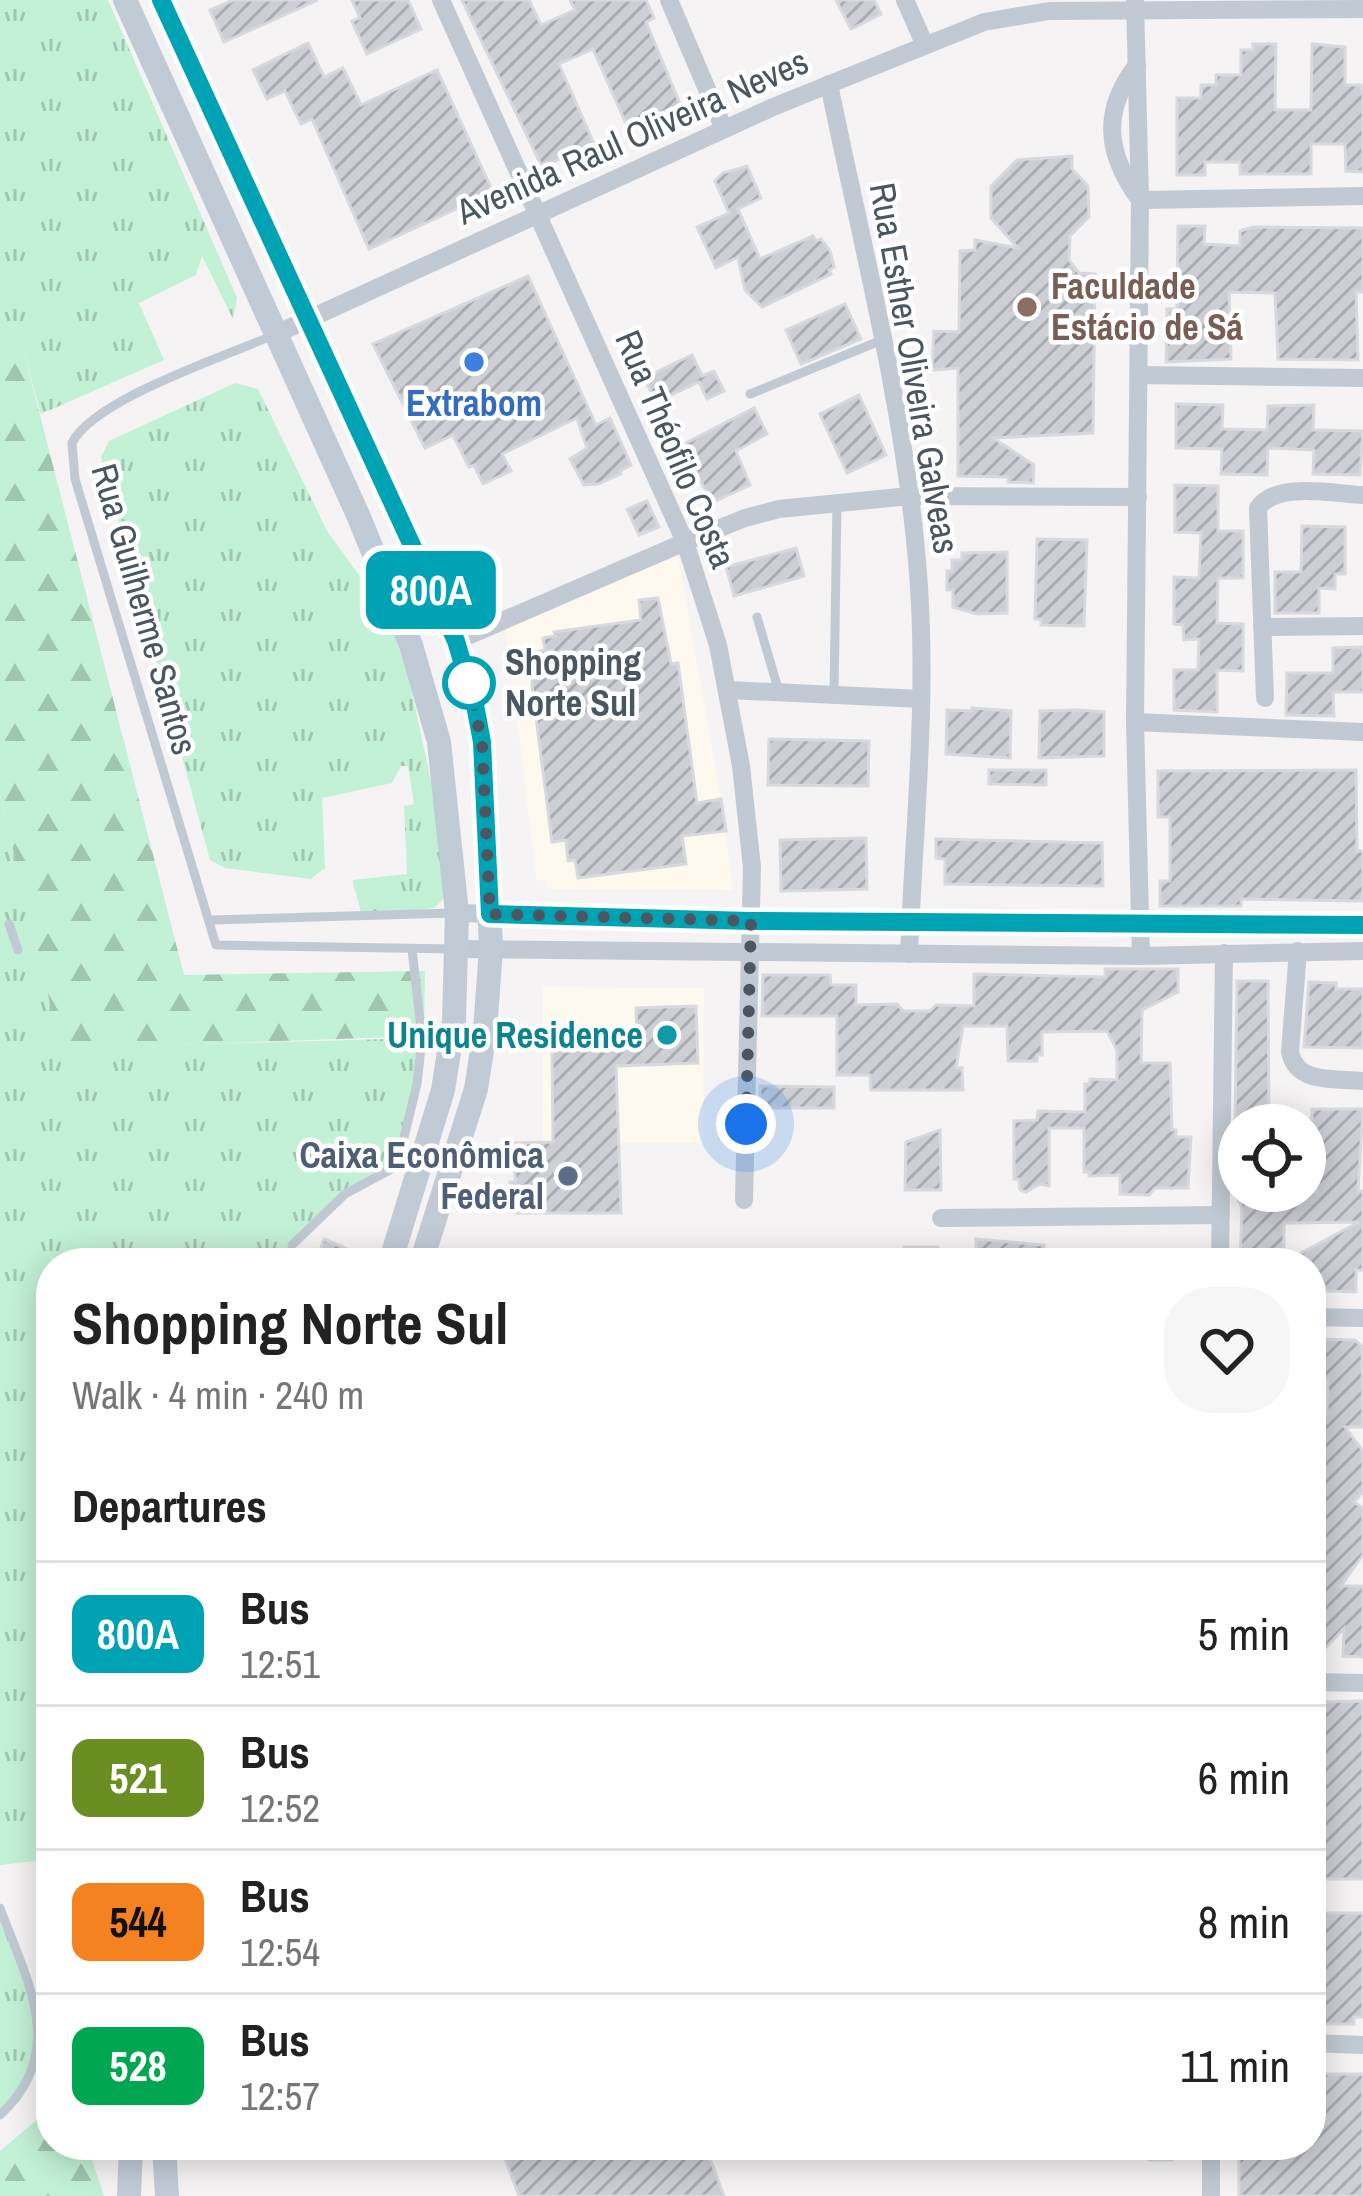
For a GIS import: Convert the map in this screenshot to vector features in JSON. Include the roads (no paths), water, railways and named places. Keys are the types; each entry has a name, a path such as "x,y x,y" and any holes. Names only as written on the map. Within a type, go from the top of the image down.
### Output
{"main road":[{"path":"125,0 373,550 428,692 449,816 457,913 454,1020 443,1090 395,1248"},
{"path":"161,0 456,641 475,705 482,742 490,914 485,1031 476,1089 426,1248"},
{"path":"129,2196 130,2160"},
{"path":"165,2160 167,2196"}],"street":[{"name":"Rua Théofilo Costa","path":"442,0 685,542 729,690 752,867 744,1200"},
{"path":"669,0 724,129"},
{"path":"905,0 924,44"},
{"name":"Avenida Raul Oliveira Neves","path":"276,334 724,129 924,44 1020,13 1135,5 1363,9"},
{"path":"1135,5 1140,200 1136,722 1141,956"},
{"name":"Rua Esther Oliveira Galveas","path":"829,84 882,340 910,496 917,565 921,699 909,954"},
{"path":"1140,200 1363,196"},
{"path":"1139,375 1363,378"},
{"path":"1265,698 1256,514 1260,502 1289,493 1363,495"},
{"path":"456,641 745,518 837,501 910,496 1138,497"},
{"path":"1262,627 1363,626"},
{"path":"729,690 921,699"},
{"path":"1136,722 1363,732"},
{"path":"457,913 751,921 1363,925"},
{"path":"457,949 1141,956 1363,951"},
{"path":"1298,952 1293,1064 1307,1076 1363,1081"},
{"path":"1220,1248 1224,953"},
{"path":"941,1219 1220,1215"},
{"path":"1326,1317 1363,1318"},
{"path":"1326,1682 1363,1683"},
{"path":"1326,2043 1363,2044"},
{"path":"1211,2160 1211,2196"}],"lane":[{"name":"Rua Guilherme Santos","path":"276,334 118,403 78,431 71,452 88,523 216,946 412,949"},
{"path":"750,394 882,340"},
{"path":"834,695 837,501"},
{"path":"757,616 779,692"},
{"path":"211,920 457,913"},
{"path":"9,923 18,950"},
{"path":"292,1245 345,1194 397,1166 417,1084 422,1038 412,949 457,949"},
{"path":"0,1908 36,2012"},
{"path":"0,2115 36,2066"}],"place":[{"name":"Faculdade Estácio de Sá","path":"1027,307"},
{"name":"Extrabom","path":"474,362"},
{"name":"Shopping Norte Sul","path":"469,683"},
{"name":"Unique Residence","path":"667,1035"},
{"name":"Caixa Econômica Federal","path":"568,1176"}]}
